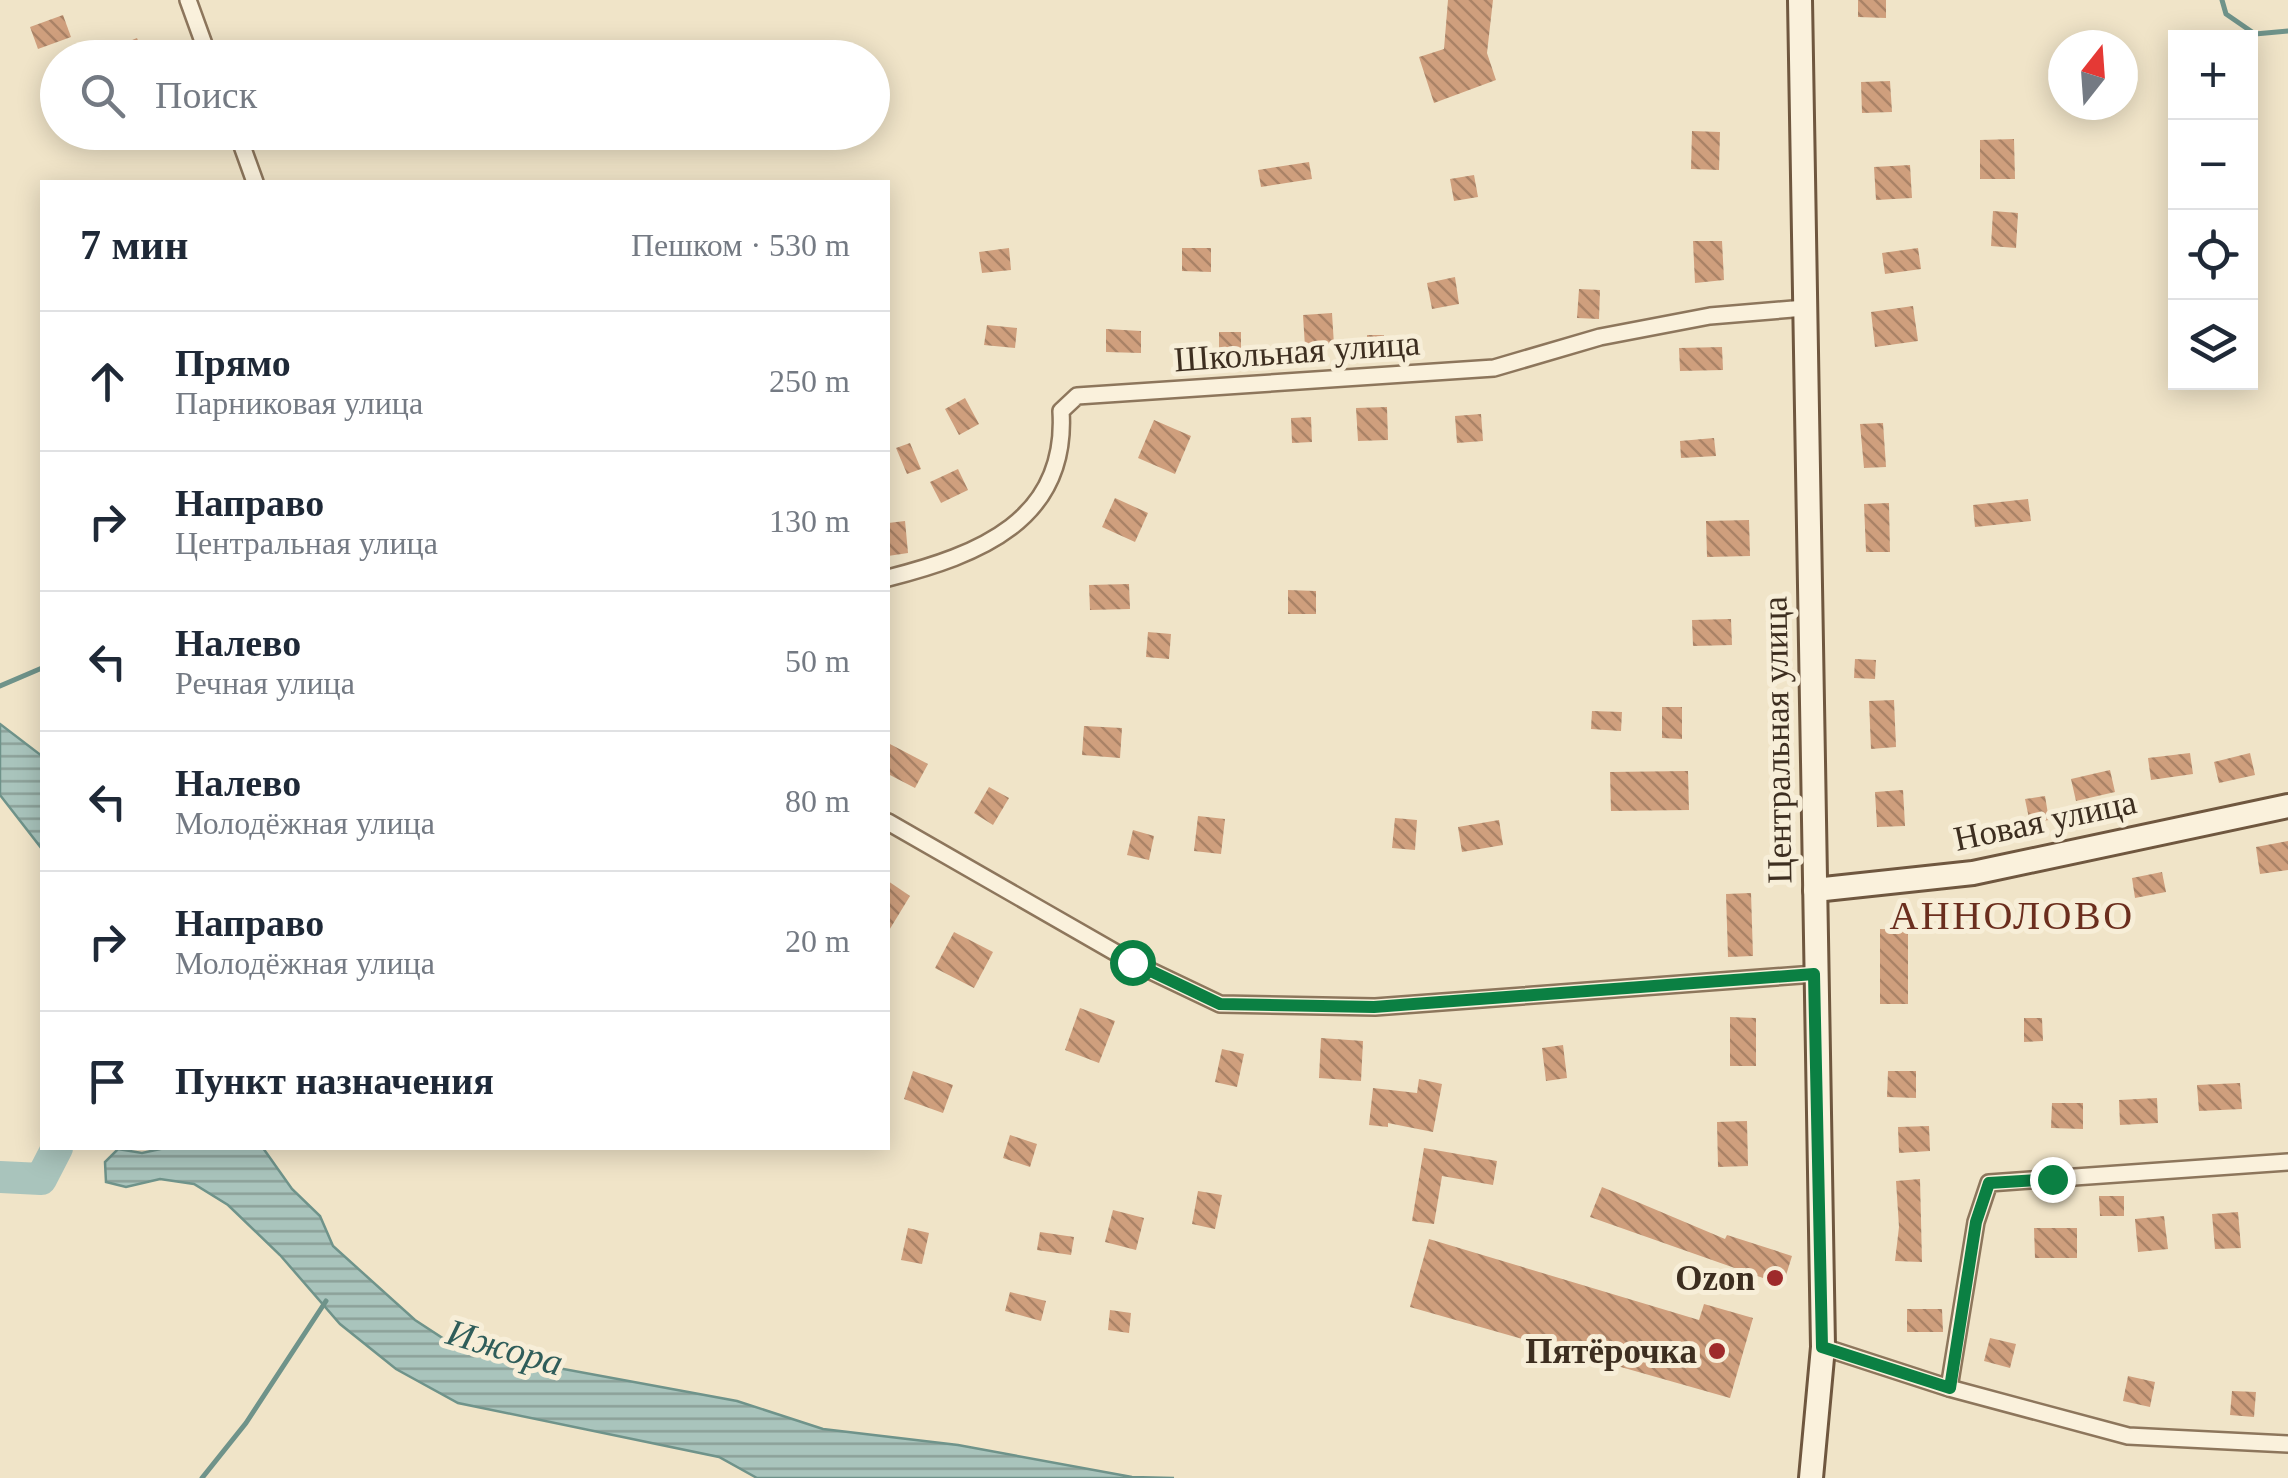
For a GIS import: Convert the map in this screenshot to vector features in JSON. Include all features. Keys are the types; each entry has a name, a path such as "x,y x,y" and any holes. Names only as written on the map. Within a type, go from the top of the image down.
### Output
{"main road":[{"name":"Центральная улица","path":"1800,0 1822,1347 1811,1478"},
{"name":"Новая улица","path":"1815,890 1973,872 2288,806"}],"street":[{"path":"188,0 202,40"},
{"path":"244,150 255,180"},
{"name":"Школьная улица","path":"890,577 966,555 994,542 1017,522 1050,482 1061,450 1061,411 1077,396 1494,368 1600,336 1710,316 1805,308"},
{"path":"890,823 1147,970 1220,1004 1374,1007 1814,974"},
{"path":"1950,1388 1976,1222 1989,1183 2288,1162"},
{"path":"1822,1347 1950,1388 2128,1436 2288,1444"}],"water":[{"path":"0,724 40,754 40,846 0,795"},
{"path":"117,1150 264,1150 292,1189 320,1216 333,1246 415,1320 461,1350 737,1401 823,1429 958,1445 1132,1477 1174,1478 757,1478 719,1457 458,1403 396,1369 340,1324 280,1255 228,1205 194,1184 160,1179 126,1187 106,1182 105,1162"}],"building":[{"path":"1448,0 1493,0 1487,53 1496,80 1434,103 1419,57 1444,49"},
{"path":"1858,0 1886,0 1886,18 1858,17"},
{"path":"63,15 71,37 40,40 38,49 30,27"},
{"path":"1890,81 1892,112 1862,113 1861,82"},
{"path":"1692,131 1720,132 1719,170 1691,169"},
{"path":"2014,139 2015,179 1980,179 1980,140"},
{"path":"1309,162 1312,179 1261,187 1258,170"},
{"path":"1910,165 1912,198 1876,200 1874,167"},
{"path":"1474,175 1478,197 1454,201 1450,179"},
{"path":"1993,211 2018,213 2016,248 1991,246"},
{"path":"1693,241 1722,241 1724,280 1695,283"},
{"path":"1009,248 1011,270 982,273 979,252"},
{"path":"1182,248 1211,248 1211,272 1182,271"},
{"path":"1918,248 1921,269 1885,274 1882,253"},
{"path":"1455,277 1459,304 1432,309 1427,283"},
{"path":"1579,289 1600,290 1599,319 1577,318"},
{"path":"1913,306 1918,341 1875,347 1871,312"},
{"path":"1332,313 1334,345 1305,347 1303,315"},
{"path":"987,325 1017,328 1015,348 984,345"},
{"path":"1106,329 1141,331 1141,353 1106,352"},
{"path":"1219,332 1241,332 1241,353 1219,353"},
{"path":"1367,335 1384,335 1384,359 1368,359"},
{"path":"1722,347 1723,370 1680,371 1679,348"},
{"path":"965,398 979,424 959,435 945,409"},
{"path":"1387,407 1388,440 1358,441 1356,408"},
{"path":"1481,414 1483,441 1457,443 1455,416"},
{"path":"1311,417 1312,442 1292,443 1291,418"},
{"path":"1154,420 1191,436 1175,474 1138,458"},
{"path":"1883,423 1886,467 1864,468 1860,424"},
{"path":"1714,438 1716,456 1681,458 1680,441"},
{"path":"910,443 921,469 907,474 896,448"},
{"path":"958,469 968,490 941,503 930,482"},
{"path":"1115,498 1148,513 1135,542 1102,527"},
{"path":"2028,499 2031,521 1975,527 1973,505"},
{"path":"1889,503 1890,552 1866,552 1864,504"},
{"path":"1749,520 1750,556 1707,557 1706,521"},
{"path":"905,521 908,553 890,556 890,523"},
{"path":"1129,584 1130,609 1090,610 1089,585"},
{"path":"1288,590 1316,591 1316,614 1288,614"},
{"path":"1731,619 1732,645 1693,646 1692,620"},
{"path":"1148,632 1171,634 1169,659 1146,657"},
{"path":"1855,659 1876,660 1875,679 1854,678"},
{"path":"1894,700 1896,747 1871,749 1869,701"},
{"path":"1662,707 1682,707 1682,739 1662,738"},
{"path":"1592,711 1622,712 1621,731 1591,729"},
{"path":"1084,726 1122,728 1120,758 1082,755"},
{"path":"890,744 928,764 915,788 890,775"},
{"path":"2190,753 2193,774 2151,780 2148,758"},
{"path":"2250,753 2255,775 2219,783 2214,762"},
{"path":"2110,770 2115,792 2076,801 2071,779"},
{"path":"1688,771 1689,810 1611,811 1610,772"},
{"path":"989,787 1009,798 993,825 974,813"},
{"path":"1903,790 1905,826 1877,827 1875,792"},
{"path":"2045,796 2049,820 2030,823 2025,799"},
{"path":"1198,816 1225,819 1221,854 1194,851"},
{"path":"1395,818 1417,820 1415,850 1392,848"},
{"path":"1499,820 1503,845 1462,852 1458,827"},
{"path":"1133,830 1154,836 1149,860 1127,855"},
{"path":"2288,841 2288,870 2260,874 2256,847"},
{"path":"2162,872 2166,892 2135,898 2132,878"},
{"path":"890,882 910,896 890,929"},
{"path":"1751,893 1753,956 1728,957 1726,894"},
{"path":"1880,929 1908,930 1908,1004 1880,1004"},
{"path":"954,932 993,952 974,988 935,968"},
{"path":"1080,1008 1115,1021 1099,1063 1065,1050"},
{"path":"1730,1017 1756,1018 1756,1066 1730,1066"},
{"path":"2024,1018 2042,1018 2043,1041 2024,1042"},
{"path":"1321,1038 1363,1041 1361,1081 1319,1078"},
{"path":"1563,1045 1567,1078 1546,1081 1542,1048"},
{"path":"1222,1049 1244,1054 1237,1087 1215,1082"},
{"path":"913,1071 953,1085 943,1113 904,1099"},
{"path":"1888,1071 1916,1071 1916,1098 1887,1097"},
{"path":"1419,1079 1442,1084 1433,1132 1388,1123 1388,1127 1369,1125 1373,1088 1417,1093"},
{"path":"2240,1083 2242,1109 2199,1111 2197,1085"},
{"path":"2157,1098 2158,1123 2120,1125 2119,1100"},
{"path":"2052,1103 2083,1103 2083,1129 2051,1128"},
{"path":"1747,1121 1748,1166 1718,1167 1717,1122"},
{"path":"1929,1126 1930,1151 1899,1153 1898,1127"},
{"path":"1010,1135 1037,1144 1030,1167 1003,1158"},
{"path":"1424,1148 1497,1161 1493,1185 1442,1176 1434,1224 1412,1221"},
{"path":"1920,1179 1922,1262 1895,1261 1899,1227 1896,1181"},
{"path":"1602,1187 1725,1239 1727,1235 1792,1256 1783,1285 1590,1217"},
{"path":"1198,1191 1222,1195 1215,1229 1192,1224"},
{"path":"2099,1196 2124,1196 2124,1216 2100,1216"},
{"path":"1113,1210 1144,1218 1136,1250 1105,1242"},
{"path":"2238,1212 2241,1248 2215,1249 2212,1214"},
{"path":"2164,1216 2168,1249 2138,1252 2135,1219"},
{"path":"908,1228 929,1233 922,1264 901,1260"},
{"path":"2034,1228 2077,1228 2077,1258 2035,1258"},
{"path":"1040,1232 1074,1237 1071,1255 1037,1250"},
{"path":"1429,1239 1699,1320 1704,1304 1753,1318 1730,1398 1410,1307"},
{"path":"1010,1292 1046,1301 1041,1321 1005,1311"},
{"path":"1907,1309 1942,1309 1943,1332 1907,1332"},
{"path":"1110,1310 1131,1313 1129,1333 1108,1330"},
{"path":"1990,1338 2016,1344 2010,1368 1984,1361"},
{"path":"2128,1376 2155,1382 2150,1407 2123,1401"},
{"path":"2232,1391 2256,1392 2254,1417 2230,1415"}],"waterway":[{"path":"2222,0 2226,14 2255,34 2288,31"},
{"path":"0,686 40,669"},
{"path":"0,1177 41,1179 56,1150"},
{"path":"202,1478 246,1423 326,1301"}],"place":[{"name":"Ozon","path":"1775,1278"},
{"name":"Пятёрочка","path":"1717,1351"}],"district":[{"name":"АННОЛОВО","path":"2012,915"}],"route":[{"path":"1132,962 1220,1004 1374,1007 1814,974 1822,1347 1950,1388 1976,1222 1989,1183 2052,1179"}],"water label":[{"name":"Ижора","path":"505,1347"}]}
